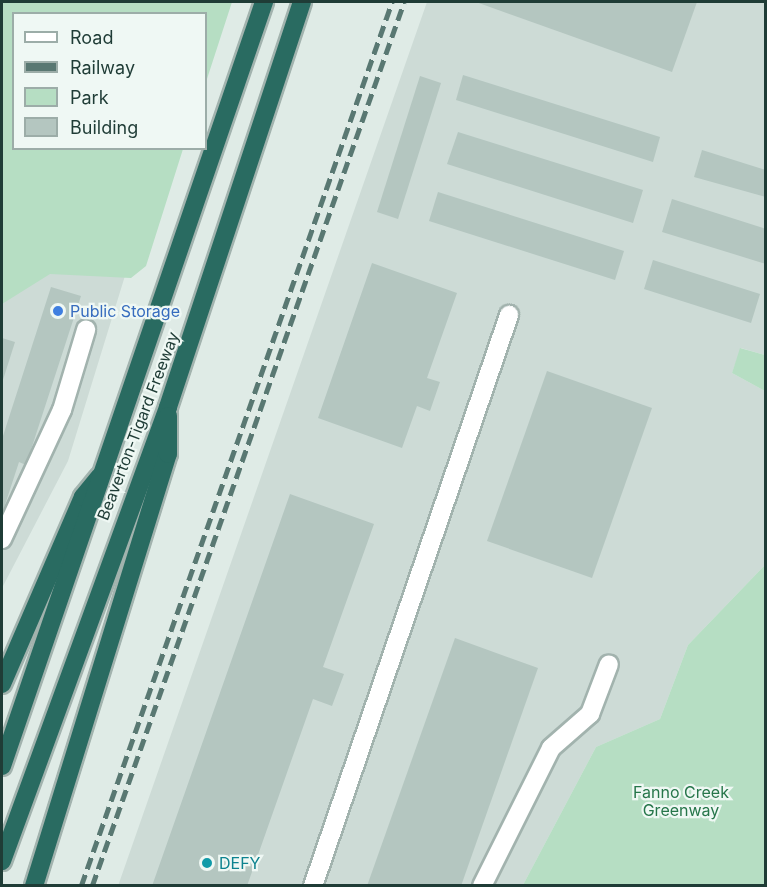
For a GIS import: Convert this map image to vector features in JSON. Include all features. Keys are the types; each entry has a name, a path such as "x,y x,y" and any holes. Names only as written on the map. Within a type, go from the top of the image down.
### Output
{"highway":[{"name":"Beaverton-Tigard Freeway","path":"2,766 264,2"},
{"name":"Beaverton-Tigard Freeway","path":"2,861 168,407 302,2"},
{"path":"34,885 168,454 168,407"},
{"path":"2,684 83,497 102,473"}],"lane":[{"path":"313,885 509,315"},
{"path":"2,539 62,410 86,330"},
{"path":"482,885 551,748 590,714 609,664"}],"shaded area":[{"path":"427,2 765,2 765,355 741,348 732,373 765,391 765,565 688,645 660,719 596,747 523,885 118,886"},
{"name":"Public Storage","path":"12,17 12,150 35,150 160,162 68,461 2,588 2,32"}],"green space":[{"path":"2,2 232,2 207,79 207,12 12,12 12,150 183,150 146,266 131,278 50,274 2,304"},
{"path":"740,348 765,355 765,391 732,373"},
{"name":"Fanno Creek Greenway","path":"765,565 765,885 523,885 596,747 660,719 688,645"}],"building":[{"path":"476,2 697,2 672,72"},
{"path":"463,75 660,137 653,162 456,100"},
{"path":"420,76 441,83 398,219 377,212"},
{"path":"458,132 643,190 633,223 447,164"},
{"path":"702,150 766,170 766,197 694,177"},
{"path":"438,192 624,251 615,280 429,221"},
{"path":"672,199 766,229 766,264 662,232"},
{"path":"653,260 760,294 751,323 644,289"},
{"path":"372,263 457,293 427,378 440,382 430,411 417,406 402,448 318,418"},
{"path":"51,287 81,296 26,465 19,462 2,514 2,439"},
{"path":"2,338 15,342 2,383"},
{"path":"547,371 652,408 592,578 487,541"},
{"path":"290,494 374,524 323,667 344,674 332,706 313,699 247,886 152,886"},
{"path":"455,638 538,668 461,886 367,886"}],"railway":[{"path":"81,886 392,2"},
{"path":"92,886 404,2"}],"place":[{"name":"Public Storage","path":"58,311"},
{"name":"DEFY","path":"207,863"}]}
